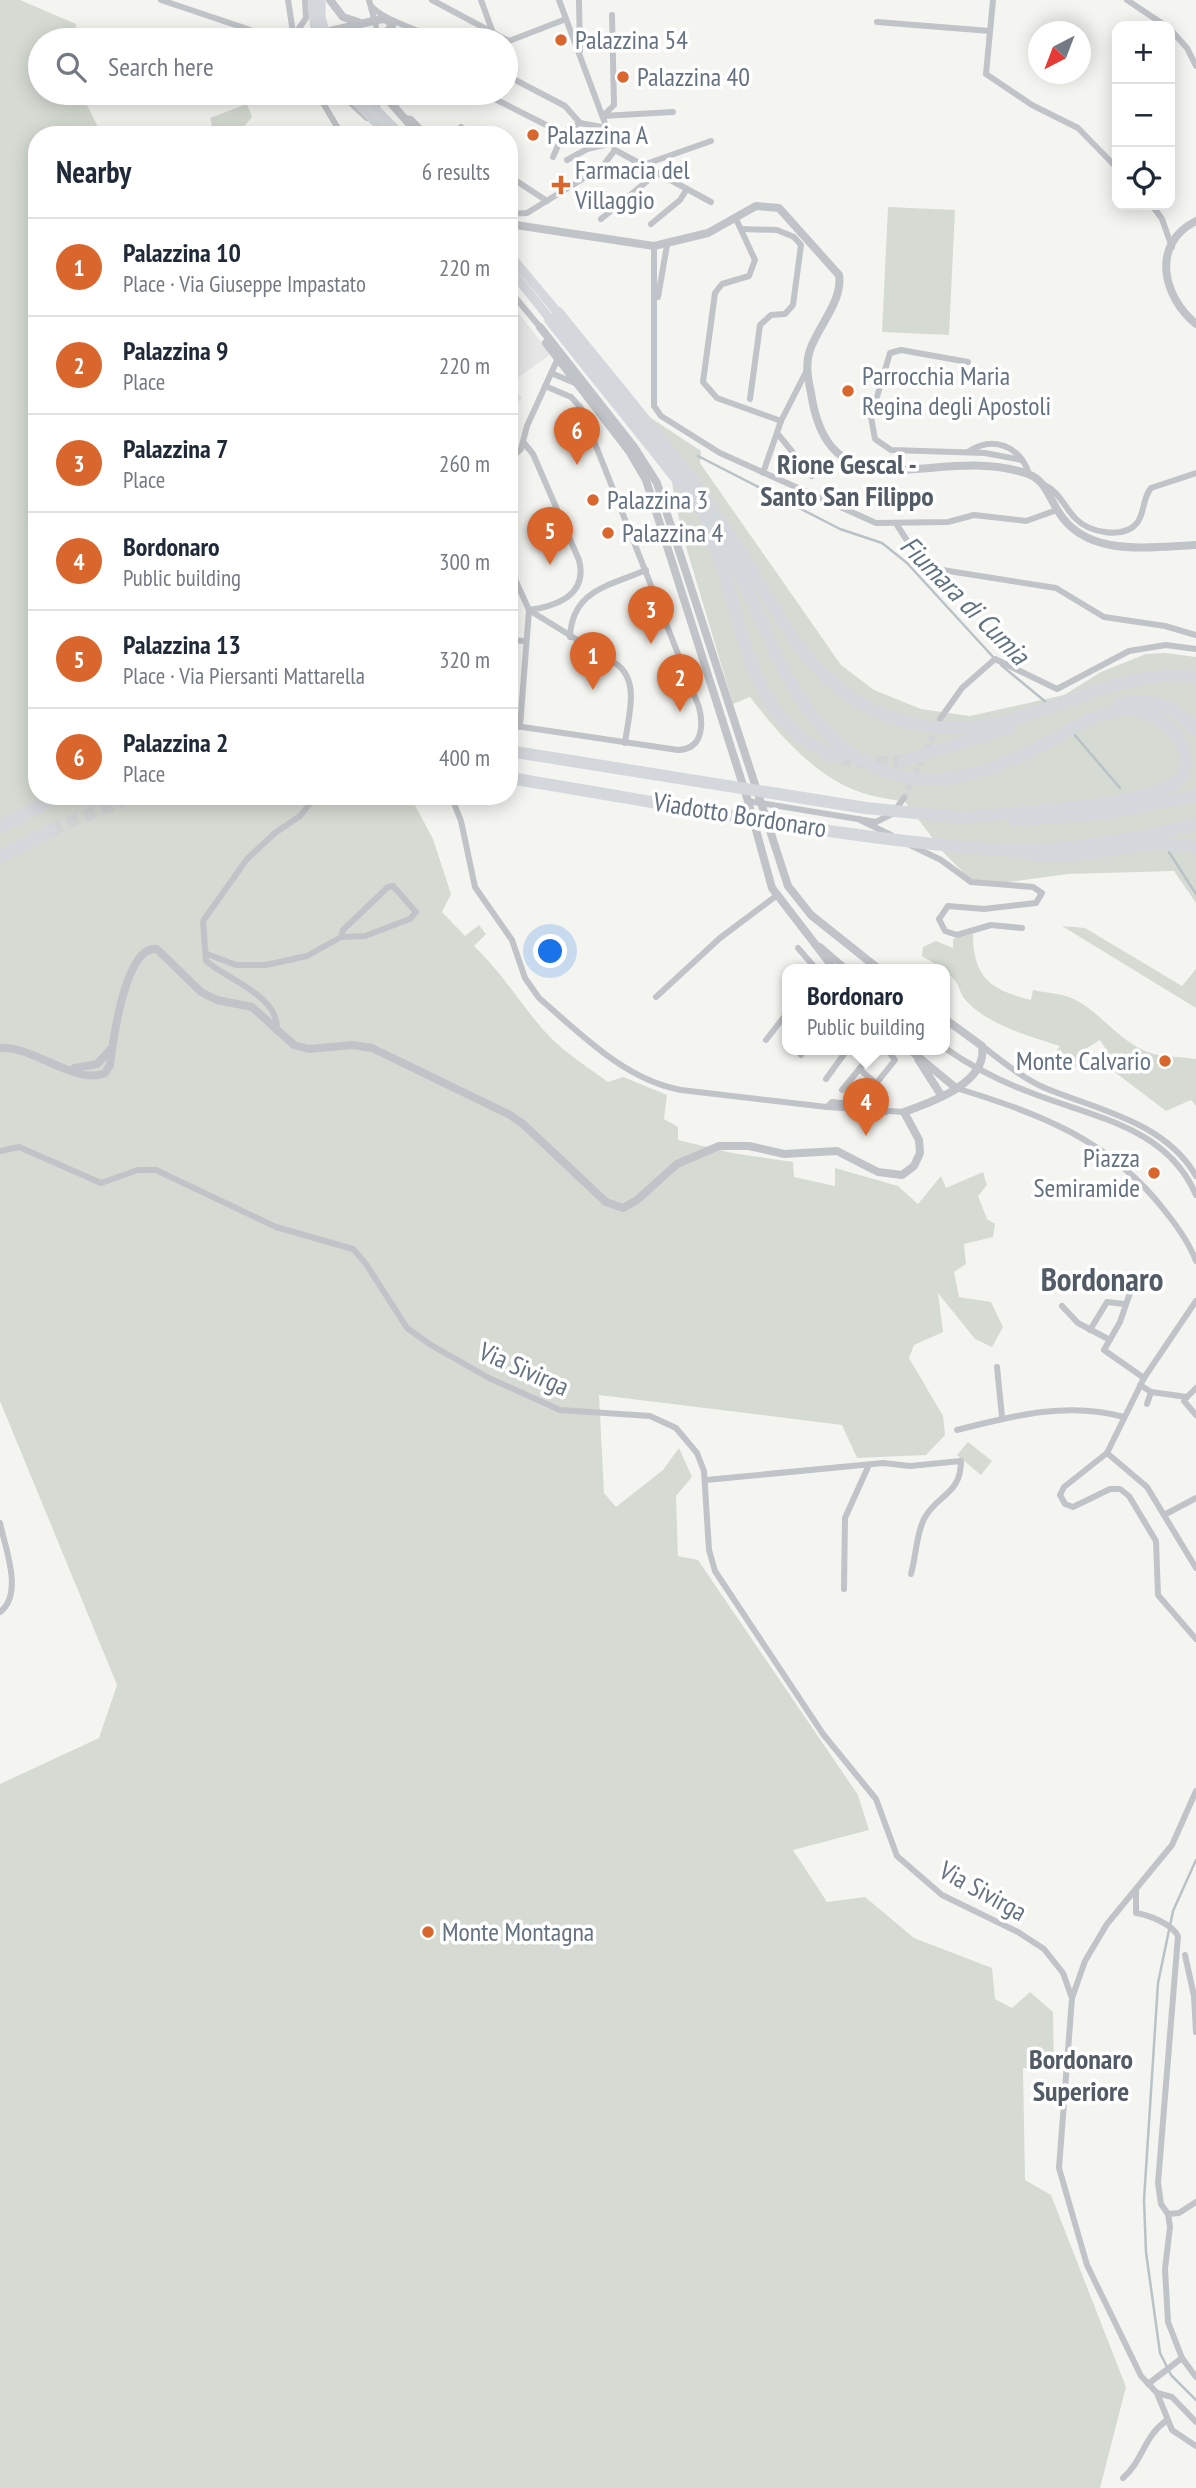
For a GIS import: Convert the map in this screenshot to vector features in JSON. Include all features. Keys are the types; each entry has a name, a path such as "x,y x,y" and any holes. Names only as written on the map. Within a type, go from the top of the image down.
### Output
{"highway":[{"path":"549,320 709,520 726,548 801,697 829,734 861,760 901,776 926,779 960,776 1016,758 1104,714 1130,709 1153,714 1167,722 1180,736 1188,752 1183,777 1163,791 1077,806 959,818"},
{"path":"549,320 713,511 809,659 857,701 902,722 931,727 984,726 1024,717 1134,680 1161,675 1196,677"},
{"path":"680,485 709,533 724,572 750,660 765,695 785,723 801,738 840,758"},
{"path":"713,511 806,694 841,737 881,764 902,771 925,773 976,766 1014,753 1085,716 1123,702 1148,701 1166,706 1196,730"},
{"path":"903,761 951,748 1136,684 1170,680 1196,683"},
{"name":"Viadotto Bordonaro","path":"518,752 866,808 959,818"},
{"name":"Viadotto Bordonaro","path":"518,779 861,834 1004,850"},
{"path":"959,818 1053,819 1134,809 1196,796"},
{"path":"0,827 41,805"},
{"path":"1004,850 1101,843 1196,824"},
{"path":"0,857 45,833"},
{"path":"1004,850 1070,857 1164,844 1196,848"}],"main road":[{"path":"312,0 321,28"},
{"path":"321,0 323,28"},
{"path":"359,105 379,126"},
{"path":"370,105 387,126"},
{"path":"518,269 549,320"},
{"path":"518,280 549,320"}],"street":[{"path":"161,0 244,28"},
{"path":"288,0 292,28"},
{"path":"300,28 306,18 305,0"},
{"path":"330,0 343,17 377,28"},
{"path":"435,2 449,0"},
{"path":"481,0 491,28"},
{"path":"559,0 614,147"},
{"path":"579,0 580,56"},
{"path":"993,0 986,74 1032,105 1078,128 1112,163"},
{"path":"1127,0 1158,21"},
{"path":"435,2 484,28"},
{"path":"342,28 367,16 371,3"},
{"path":"371,3 380,28"},
{"path":"371,3 380,28"},
{"path":"603,116 614,105 612,15"},
{"path":"518,38 566,19"},
{"path":"383,28 404,22 416,28"},
{"path":"877,22 990,31"},
{"path":"1175,35 1187,48 1196,66"},
{"path":"518,81 565,106 580,123 607,128"},
{"path":"324,105 337,126"},
{"path":"352,105 379,126"},
{"path":"375,105 388,126"},
{"path":"392,105 411,126"},
{"path":"508,105 565,132"},
{"path":"603,116 673,112"},
{"path":"403,118 411,119 418,126"},
{"path":"553,157 565,132 580,123"},
{"path":"643,165 711,141"},
{"path":"518,215 524,215 602,167 614,147"},
{"path":"567,160 587,149 614,147 711,202"},
{"path":"601,219 657,173"},
{"path":"518,182 547,201"},
{"path":"651,224 680,200 687,189"},
{"path":"518,225 654,246 667,245 726,224 756,206 779,208 839,275 838,293 809,351 807,370 817,425 831,448 848,461 873,470 991,465 1029,474 1056,490 1080,522 1103,531 1119,532 1137,523 1151,488 1196,473"},
{"path":"1156,210 1162,219 1172,247"},
{"path":"736,219 755,255 753,269 745,278 722,284 715,293 703,382 717,398 781,421"},
{"path":"1196,221 1185,229 1172,247 1164,269 1175,304 1196,324"},
{"path":"742,229 777,230 797,239 802,249 793,305 785,314 771,316 760,325 750,399"},
{"path":"656,309 667,245"},
{"path":"654,246 655,409 693,438 867,520 897,525 948,522 969,515 1026,521 1057,510"},
{"path":"518,297 549,320 545,340 634,447 657,483 785,880 793,894 820,923 872,964"},
{"path":"968,362 893,351 885,361 870,423 875,439 886,448 967,453 1022,460 1029,474"},
{"path":"518,454 559,355"},
{"path":"559,355 629,451 648,486 776,896 831,964"},
{"path":"763,473 781,421 807,370"},
{"path":"551,373 578,384"},
{"path":"518,586 529,610 520,727 683,750 696,742 701,727 699,707 581,408 572,397 545,386"},
{"path":"777,433 812,476"},
{"path":"524,443 533,454 580,566 579,584 571,596 529,610"},
{"path":"1043,484 1057,510 1075,533 1111,545 1196,545"},
{"path":"897,525 917,556 936,569 1056,588 1104,617 1166,626 1196,635"},
{"path":"570,637 572,615 584,599 646,570"},
{"path":"529,610 618,665 628,675 631,689 625,743"},
{"path":"518,641 525,641"},
{"path":"940,719 962,688 995,659 1057,689 1129,652 1166,645 1196,649"},
{"path":"748,801 882,821 904,798"},
{"path":"276,1031 277,1022 270,1009 249,989 206,961 203,921 239,869 275,833 300,816 309,805"},
{"path":"455,805 461,821 470,871 480,898 512,940 525,978 535,994 627,1069 672,1088 827,1107 904,1112 956,1088 978,1069 982,1046"},
{"path":"858,819 941,860 971,882 1033,887 1042,893 1036,903 984,909 948,906 939,919 944,931 957,934 991,925 1022,928"},
{"path":"206,954 236,965 266,965 307,956 341,937 388,887 393,887 415,912 410,919 365,936 341,937"},
{"path":"656,997 720,938 776,896"},
{"path":"813,940 841,964"},
{"path":"0,1048 18,1050 66,1068 90,1067 113,1047 131,972 139,956 151,948 164,954 201,992 217,1000 252,1007 276,1031 302,1048 352,1045 381,1051 510,1115 599,1196 617,1208 632,1204 677,1164 719,1146 749,1146 779,1154 836,1151 878,1172 902,1175 917,1162 920,1153 919,1140 904,1112"},
{"path":"798,948 812,964"},
{"path":"766,1040 782,1019"},
{"path":"950,1024 1037,1084 1100,1107 1154,1133 1175,1149 1196,1176"},
{"path":"950,1051 978,1069 1032,1094 1110,1120 1150,1139 1182,1169 1196,1195"},
{"path":"826,1079 843,1055"},
{"path":"842,1090 871,1055"},
{"path":"827,1107 832,1102 859,1105 895,1060 891,1055"},
{"path":"919,1055 941,1095"},
{"path":"919,1055 956,1088 1053,1122 1116,1159 1145,1185 1182,1234 1196,1261"},
{"path":"859,1069 874,1086 886,1112"},
{"name":"Via Sivirga","path":"0,1150 19,1147 101,1183 138,1170 156,1170 276,1227 346,1245 363,1259 402,1322 421,1339 489,1378 560,1410 641,1415 667,1422 684,1435 697,1453 706,1480 709,1550 715,1571 823,1734 876,1800 897,1856 942,1895 1018,1932 1044,1949 1060,1968 1072,1998"},
{"path":"1133,1284 1124,1304 1123,1314 1104,1350 1142,1381 1151,1392 1187,1397"},
{"path":"1195,1301 1142,1381 1107,1453 1065,1486 1061,1499 1068,1506 1077,1507 1110,1489 1120,1489 1129,1496 1156,1541 1158,1595 1196,1639"},
{"path":"1090,1330 1108,1302 1124,1304"},
{"path":"1062,1306 1074,1321 1110,1339"},
{"path":"997,1367 1002,1417"},
{"path":"1196,1388 1184,1401 1196,1415"},
{"path":"1147,1405 1151,1392"},
{"path":"957,1430 1028,1411 1045,1413 1086,1409 1124,1416"},
{"path":"1107,1453 1143,1482 1196,1568"},
{"path":"706,1480 868,1467 883,1463 910,1466 961,1461 961,1476 948,1496 933,1506 923,1521 911,1574"},
{"path":"844,1589 845,1518 868,1467"},
{"path":"1164,1515 1196,1497"},
{"path":"0,1523 12,1586 7,1606 0,1612"},
{"path":"1196,1791 1172,1845 1094,1942 1072,1998 1059,2168 1087,2265 1147,2384 1157,2393 1171,2397 1196,2422"},
{"path":"1136,1892 1136,1913 1173,1929 1178,1936 1158,2183 1161,2204 1168,2214 1170,2227 1165,2269 1168,2322 1181,2359 1196,2377"},
{"path":"1176,1953 1189,1955 1196,2032"},
{"path":"1168,2214 1179,2213 1196,2202"},
{"path":"1147,2384 1181,2359"},
{"path":"1157,2393 1167,2420 1176,2434 1196,2446"},
{"path":"1123,2479 1131,2471 1151,2433 1167,2420"}],"shaded area":[{"path":"0,0 20,0 76,24 76,28 28,28 28,105 87,105 98,126 28,126 28,805 415,805 433,839 451,894 442,912 465,936 479,925 486,934 474,946 541,1027 564,1050 608,1082 623,1077 667,1095 664,1119 678,1127 678,1140 732,1153 793,1162 794,1177 835,1186 835,1168 898,1186 918,1204 941,1176 946,1188 983,1172 987,1185 978,1196 987,1219 995,1224 993,1237 964,1244 966,1264 954,1272 959,1297 991,1302 1003,1327 992,1347 975,1339 938,1293 943,1332 914,1345 909,1358 943,1416 945,1435 926,1455 857,1458 842,1425 599,1395 604,1493 616,1507 663,1470 679,1448 692,1477 676,1496 678,1556 698,1560 858,1795 869,1830 793,1850 827,1902 865,1897 914,1938 992,1968 995,1999 1012,2008 1030,1992 1053,2012 1054,2070 1023,2068 1025,2180 1051,2195 1126,2387 1100,2488 0,2488 0,1784 99,1738 117,1685 0,1401"},
{"path":"244,105 247,105 252,117 244,126 210,126 210,118"},
{"path":"888,207 955,210 949,335 882,332"},
{"path":"518,313 551,354 518,380"},
{"path":"645,414 701,451 700,463 841,665 874,690 921,709 970,716 1064,695 1101,672 1146,654 1166,653 1196,657 1196,903 1174,871 1068,874 994,884 970,879 944,853 905,802 869,795 841,784 798,751 750,697 733,704 681,530 672,483 688,468"},
{"path":"1062,926 1085,928 1182,986 1196,969 1196,1008"},
{"path":"973,934 976,961 981,972 987,980 1005,992 1031,1000 1033,990 1067,996 1092,1011 1122,1037 1145,1051 1196,1059 1196,1106 1191,1100 1166,1111 1108,1067 1107,1051 1100,1040 1087,1048 1090,1055 1067,1073 1050,1060 1060,1046 1008,1028 983,1015 963,997 950,976 950,964 934,964 922,956 923,947 936,941 953,948 953,939"},
{"path":"968,1442 992,1461 981,1475 957,1455"}],"waterway":[{"name":"Fiumara di Cumia","path":"698,456 840,529 882,543 907,563 994,658"},
{"name":"Fiumara di Cumia","path":"1001,665 1047,703"},
{"name":"Fiumara di Cumia","path":"1073,733 1120,788"},
{"name":"Fiumara di Cumia","path":"1169,852 1196,894"},
{"path":"1196,1860 1173,1911 1158,1983 1144,2200 1146,2252 1160,2353 1171,2375 1196,2400"}],"tunnel":[{"path":"904,798 937,727"},
{"path":"840,758 865,763 903,761"},
{"path":"51,830 112,805"}],"place":[{"name":"Palazzina 54","path":"561,40"},
{"name":"Palazzina 40","path":"623,77"},
{"name":"Palazzina A","path":"533,135"},
{"name":"Farmacia del Villaggio","path":"561,185"},
{"name":"Parrocchia Maria Regina degli Apostoli","path":"848,391"},
{"name":"Palazzina 2","path":"577,465"},
{"name":"Palazzina 3","path":"593,500"},
{"name":"Palazzina 4","path":"608,533"},
{"name":"Palazzina 13","path":"550,565"},
{"name":"Palazzina 7","path":"651,644"},
{"name":"Palazzina 10","path":"593,690"},
{"name":"Palazzina 9","path":"680,712"},
{"name":"Monte Calvario","path":"1165,1061"},
{"name":"Bordonaro","path":"866,1136"},
{"name":"Piazza Semiramide","path":"1154,1173"},
{"name":"Monte Montagna","path":"428,1932"}],"district":[{"name":"Rione Gescal - Santo San Filippo","path":"847,480"},
{"name":"Bordonaro","path":"1102,1279"},
{"name":"Bordonaro Superiore","path":"1081,2075"}]}
